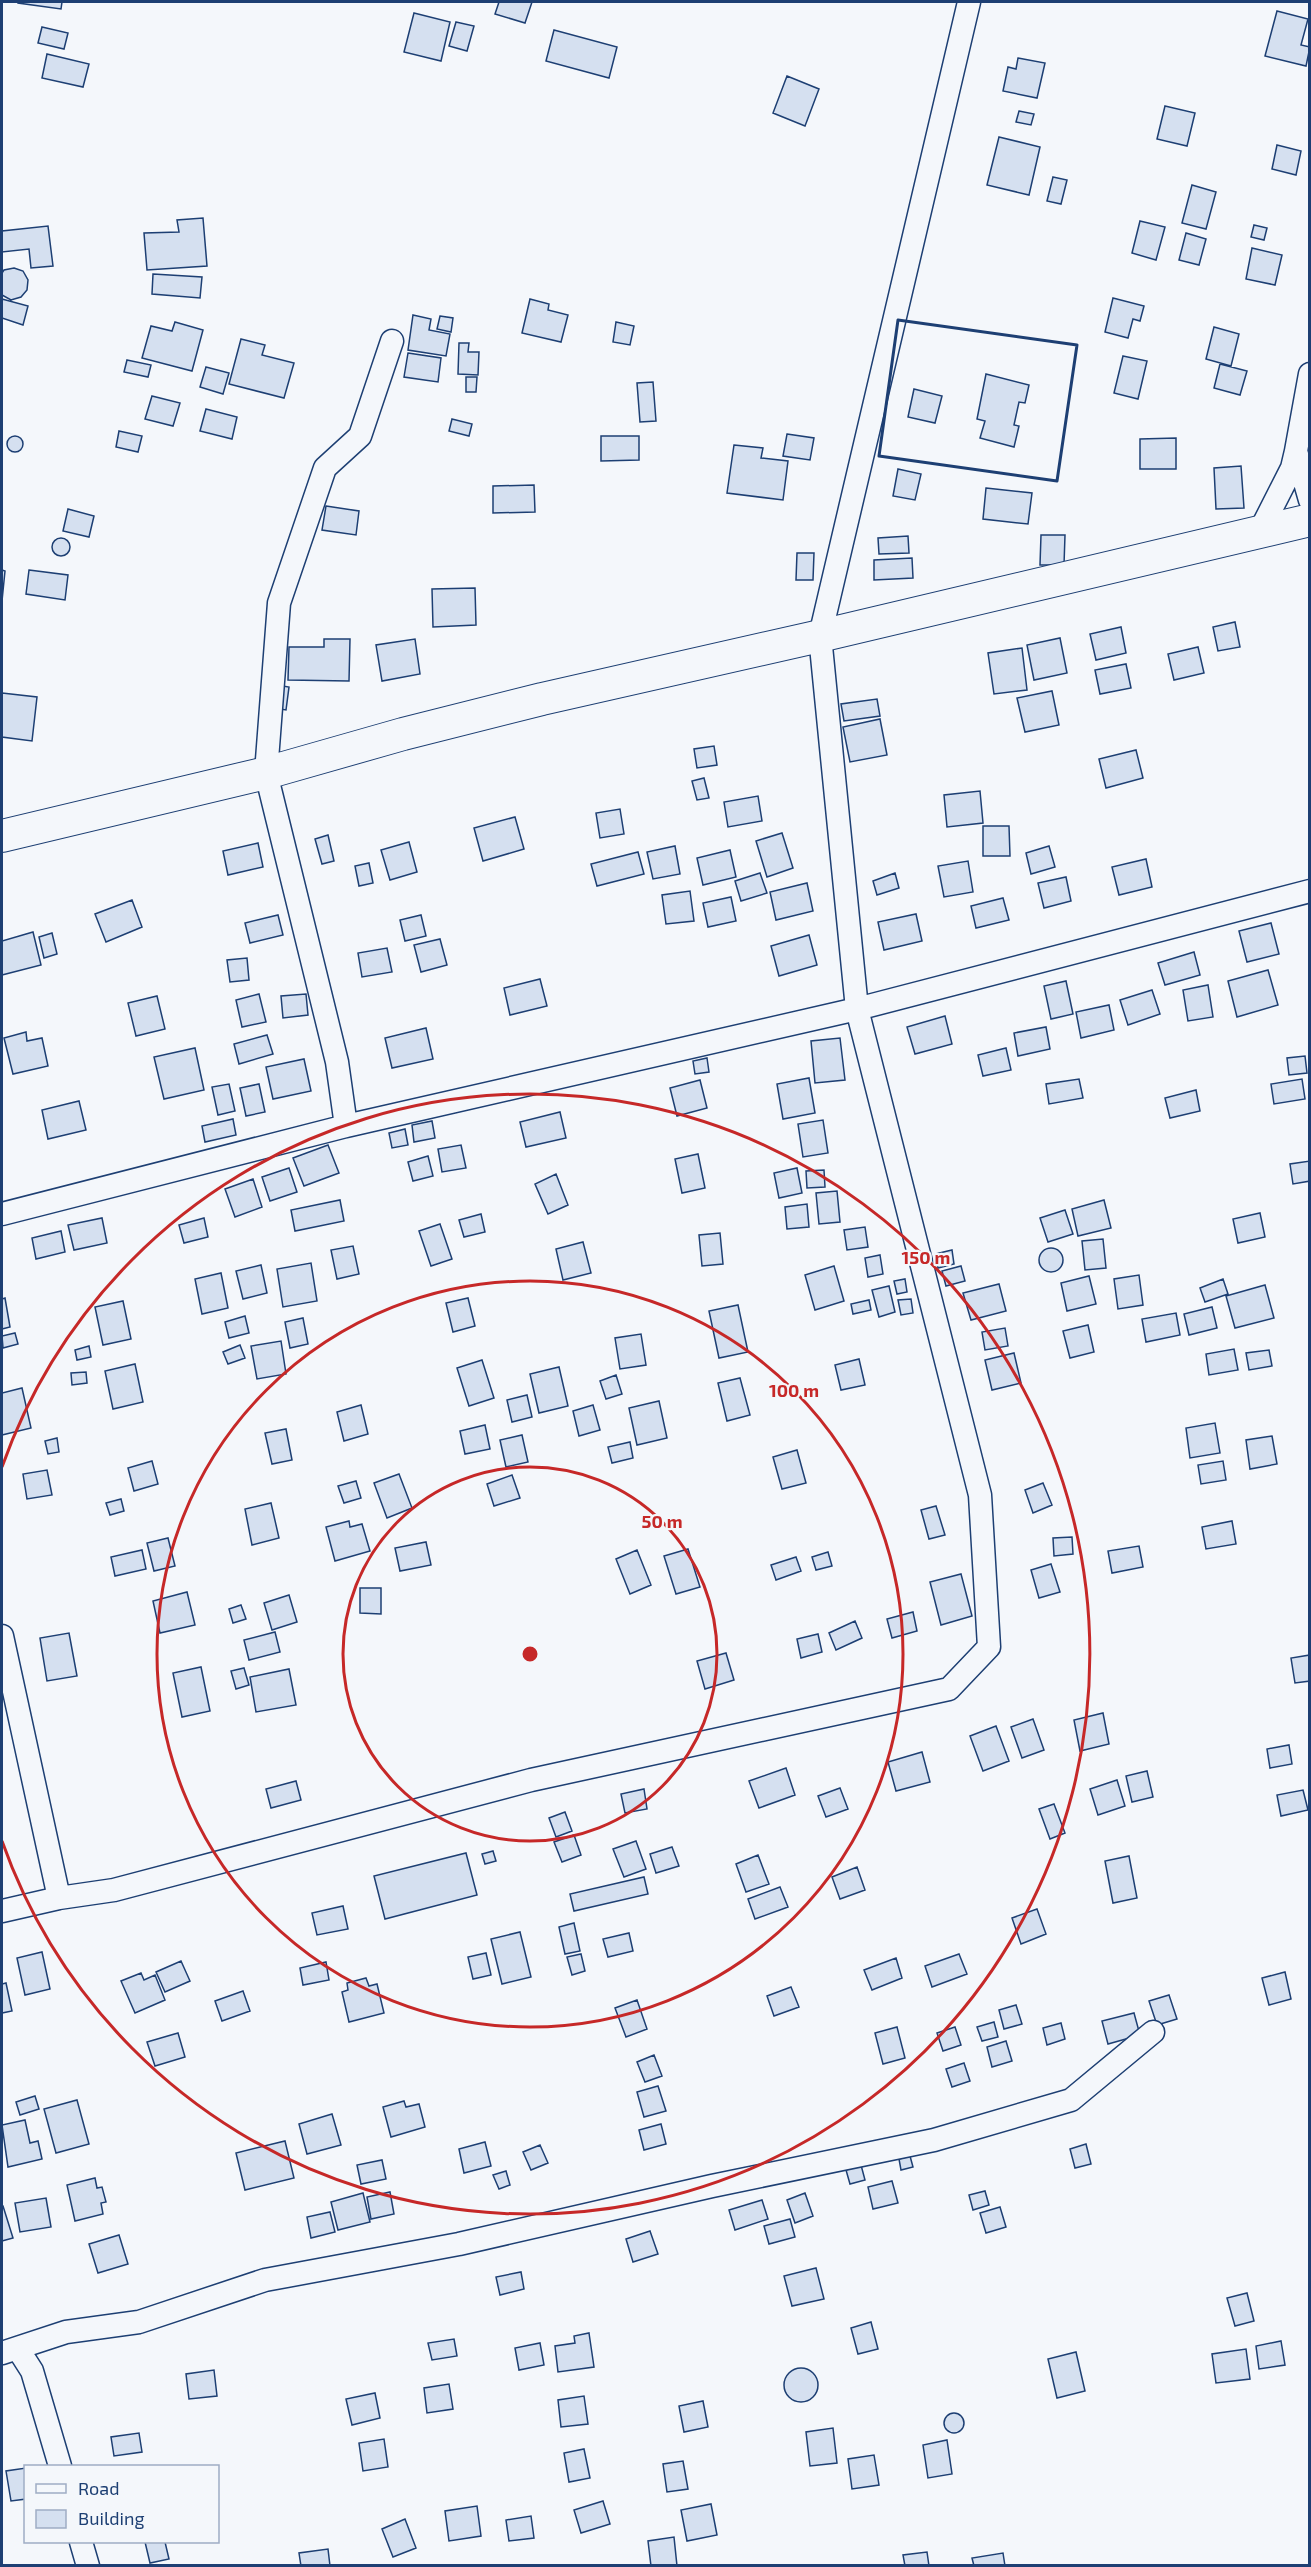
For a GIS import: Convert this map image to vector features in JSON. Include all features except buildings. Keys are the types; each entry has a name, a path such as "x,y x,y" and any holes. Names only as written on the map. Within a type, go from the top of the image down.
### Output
{"street":[{"path":"2,1911 59,1898 114,1890 531,1780 949,1689 989,1647 980,1496 856,1009 820,636 969,2"},
{"path":"346,1126 337,1062 266,773 279,603 325,468 360,436 392,341"},
{"path":"1260,531 1292,468 1310,374"},
{"path":"1296,451 1310,500"},
{"path":"2,836 266,773 403,734 542,699 1310,520"},
{"path":"2,1214 346,1126 856,1009 1310,891"},
{"path":"2,1636 59,1898"},
{"path":"60,2465 32,2372 10,2351 66,2332 139,2322 265,2280 459,2244 712,2186 934,2140 1071,2100 1153,2032"},
{"path":"82,2543 88,2565"}],"wall":[{"path":"898,320 1077,345 1057,481 879,456 898,320"}]}
